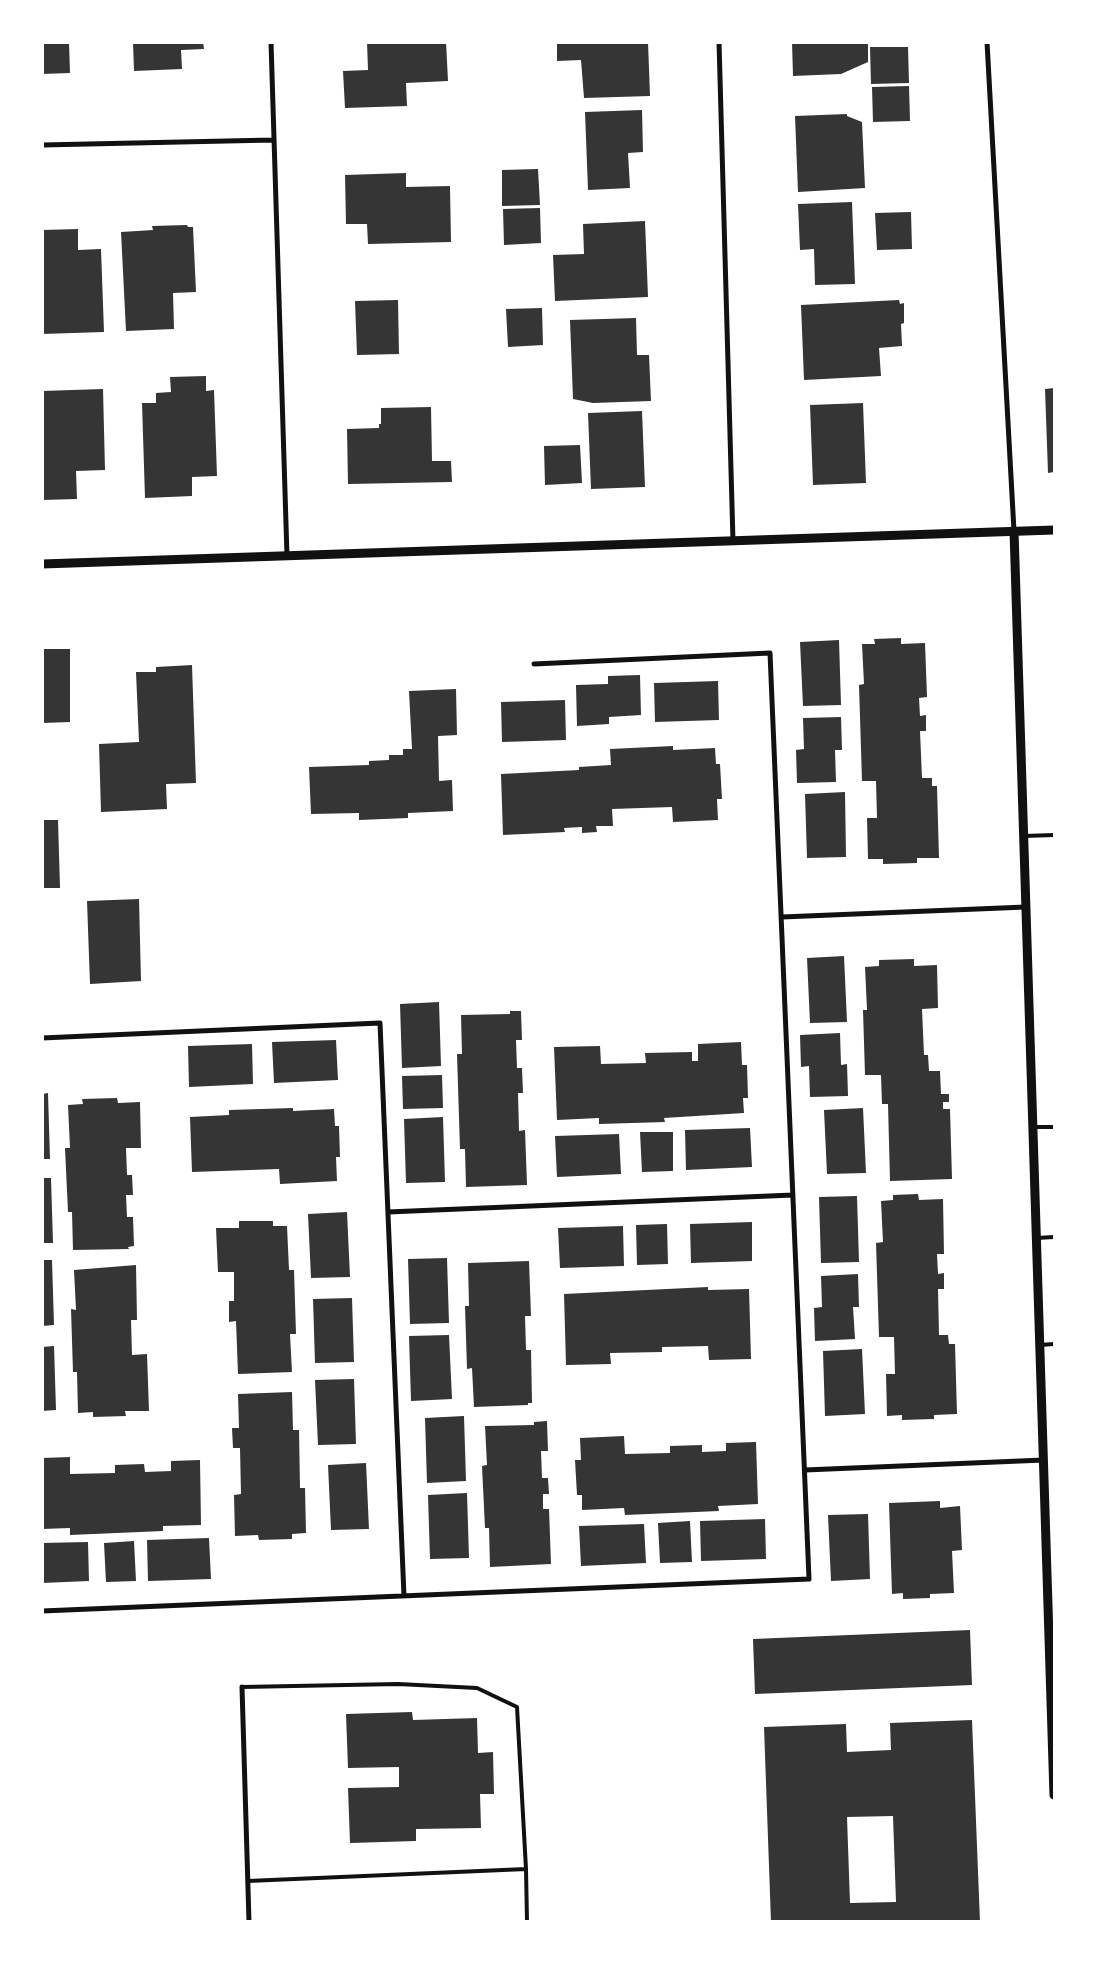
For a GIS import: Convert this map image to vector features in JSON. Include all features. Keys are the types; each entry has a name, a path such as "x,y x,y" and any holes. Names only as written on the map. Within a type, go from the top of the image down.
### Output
{"street":[{"path":"271,42 287,556"},
{"path":"719,42 733,541"},
{"path":"987,42 1014,531 1054,1795"},
{"path":"42,145 273,140"},
{"path":"42,564 1054,530"},
{"path":"42,1611 809,1579 770,654 534,664"},
{"path":"782,917 1026,907"},
{"path":"42,1038 380,1023 404,1596"},
{"path":"388,1212 793,1195"},
{"path":"805,1470 1044,1460"},
{"path":"242,1687 249,1922"}],"lane":[{"path":"1024,836 1054,835"},
{"path":"1034,1127 1054,1127"},
{"path":"1037,1238 1054,1237"},
{"path":"1040,1345 1054,1344"},
{"path":"242,1687 398,1684 477,1688 517,1707 527,1922"},
{"path":"248,1881 526,1869"}],"building":[{"path":"42,42 69,42 70,73 42,74"},
{"path":"133,42 203,42 204,49 181,50 182,69 134,71"},
{"path":"367,42 446,42 448,81 406,83 407,106 345,108 343,71 368,70"},
{"path":"557,42 648,42 650,96 584,98 581,60 557,61"},
{"path":"792,42 868,42 868,62 841,74 793,76"},
{"path":"870,47 908,47 909,83 871,84"},
{"path":"909,86 910,121 873,122 872,87"},
{"path":"642,110 643,152 628,153 630,188 588,190 585,112"},
{"path":"847,114 847,116 862,122 865,188 798,192 795,116"},
{"path":"538,169 540,205 502,206 502,170"},
{"path":"406,173 406,187 450,186 451,242 368,244 367,224 346,224 345,175"},
{"path":"852,202 855,284 815,285 814,249 800,250 798,204"},
{"path":"540,208 541,243 504,245 503,209"},
{"path":"911,212 912,249 877,250 875,213"},
{"path":"645,221 648,297 555,301 553,255 584,254 583,224"},
{"path":"187,225 188,227 193,227 196,292 173,293 174,329 126,331 121,232 153,230 152,226"},
{"path":"78,229 78,250 101,249 104,332 42,334 42,230"},
{"path":"398,300 399,354 357,355 355,301"},
{"path":"899,300 900,304 904,303 904,323 901,324 902,346 879,348 881,376 804,380 801,305"},
{"path":"542,308 543,345 508,347 506,309"},
{"path":"636,318 637,355 649,355 651,401 593,403 573,399 570,320"},
{"path":"206,376 206,391 214,390 217,476 192,477 192,496 145,498 142,403 156,403 156,393 171,392 170,377"},
{"path":"1054,388 1054,472 1048,473 1045,389"},
{"path":"103,389 105,470 76,471 77,499 42,500 42,391"},
{"path":"863,403 866,483 813,485 810,405"},
{"path":"431,407 432,461 451,461 452,482 348,484 347,429 379,428 379,424 381,424 381,408"},
{"path":"642,411 645,487 591,489 588,413"},
{"path":"580,445 582,483 545,485 544,446"},
{"path":"901,638 901,644 925,643 927,697 919,698 920,716 926,715 926,731 920,731 922,778 932,778 932,786 937,786 939,858 917,858 917,863 883,864 883,859 868,859 867,818 877,818 876,781 862,781 859,685 864,684 862,644 875,644 874,639"},
{"path":"839,640 841,705 803,706 800,642"},
{"path":"42,649 70,649 70,722 42,723"},
{"path":"192,665 196,783 166,784 167,809 101,812 99,744 139,742 136,672 156,672 156,667"},
{"path":"640,675 641,715 609,717 609,724 577,726 576,685 608,684 608,676"},
{"path":"718,681 719,720 655,722 654,683"},
{"path":"456,689 457,735 438,736 439,781 452,780 453,811 408,813 408,818 359,820 359,813 311,814 309,767 369,765 369,761 389,760 389,755 403,755 403,749 412,749 409,691"},
{"path":"565,700 566,740 502,742 501,702"},
{"path":"841,717 842,750 835,750 836,782 797,783 796,750 804,749 803,718"},
{"path":"673,746 673,750 715,748 716,764 720,764 722,799 717,799 718,820 673,822 672,807 612,809 613,826 596,826 597,832 582,833 582,827 564,828 565,832 503,835 501,774 579,770 579,767 611,765 610,749"},
{"path":"845,792 846,857 807,858 805,794"},
{"path":"42,820 58,820 60,888 42,888"},
{"path":"139,899 141,981 90,984 87,901"},
{"path":"844,956 847,1022 810,1023 807,958"},
{"path":"914,959 914,966 937,965 938,1008 922,1009 924,1055 928,1055 929,1071 940,1071 941,1094 949,1094 949,1102 943,1102 943,1109 950,1109 952,1179 890,1181 888,1104 882,1104 881,1075 865,1075 863,1010 867,1010 865,967 879,966 879,960"},
{"path":"439,1002 441,1066 402,1068 400,1004"},
{"path":"510,1011 521,1011 522,1040 516,1040 517,1068 522,1068 523,1093 518,1093 519,1131 525,1130 527,1185 466,1187 465,1149 460,1149 457,1054 462,1054 461,1015 510,1014"},
{"path":"840,1033 841,1065 847,1064 848,1096 810,1097 809,1066 801,1067 800,1035"},
{"path":"336,1040 338,1080 274,1083 272,1042"},
{"path":"741,1042 742,1065 747,1065 748,1098 743,1098 744,1113 664,1118 665,1122 599,1124 599,1118 557,1120 554,1047 600,1046 601,1064 646,1063 645,1053 692,1052 692,1061 698,1061 698,1044"},
{"path":"252,1044 253,1084 189,1087 188,1046"},
{"path":"442,1075 443,1108 403,1109 402,1076"},
{"path":"48,1093 50,1159 42,1159 42,1094"},
{"path":"117,1098 118,1103 140,1102 141,1148 126,1148 127,1175 132,1175 133,1195 126,1195 127,1217 133,1217 134,1246 128,1247 129,1249 73,1250 72,1212 68,1212 65,1148 70,1148 68,1105 83,1104 82,1099"},
{"path":"293,1108 293,1111 334,1109 335,1126 339,1126 340,1157 336,1157 337,1181 280,1184 279,1169 192,1172 190,1117 229,1115 229,1110"},
{"path":"863,1108 866,1173 827,1174 824,1110"},
{"path":"443,1117 445,1182 406,1183 404,1119"},
{"path":"750,1128 752,1167 686,1170 685,1130"},
{"path":"640,1132 673,1132 673,1171 642,1172"},
{"path":"619,1134 621,1174 557,1177 555,1136"},
{"path":"42,1178 51,1178 53,1243 42,1243"},
{"path":"918,1194 919,1200 943,1199 944,1254 937,1254 938,1274 944,1273 944,1289 938,1289 939,1335 948,1335 949,1344 955,1344 957,1414 934,1415 934,1419 902,1420 902,1415 887,1416 886,1374 895,1374 894,1337 879,1337 876,1243 883,1242 881,1201 893,1200 893,1195"},
{"path":"857,1196 859,1262 821,1263 819,1197"},
{"path":"347,1212 350,1277 311,1278 308,1214"},
{"path":"239,1221 273,1221 273,1226 287,1226 289,1270 294,1270 296,1334 290,1334 292,1372 238,1374 236,1321 229,1322 229,1301 234,1301 234,1272 218,1272 216,1228 239,1228"},
{"path":"752,1222 752,1261 691,1263 690,1224"},
{"path":"667,1224 668,1264 637,1265 636,1225"},
{"path":"623,1226 624,1266 560,1268 558,1228"},
{"path":"447,1258 449,1323 410,1324 408,1259"},
{"path":"42,1260 52,1260 54,1325 42,1326"},
{"path":"529,1261 531,1316 525,1316 526,1350 531,1350 532,1403 528,1403 528,1405 474,1407 472,1368 467,1369 465,1306 469,1306 468,1263"},
{"path":"136,1265 137,1320 131,1320 132,1355 147,1354 149,1411 125,1411 126,1416 93,1417 93,1412 78,1413 77,1372 73,1372 71,1309 76,1310 74,1270"},
{"path":"858,1274 859,1307 853,1307 855,1339 815,1341 814,1308 822,1307 821,1276"},
{"path":"708,1287 708,1290 749,1289 751,1359 709,1360 708,1346 662,1347 662,1352 610,1353 611,1364 566,1365 564,1294"},
{"path":"352,1298 354,1362 315,1363 313,1299"},
{"path":"449,1335 452,1399 411,1401 409,1336"},
{"path":"54,1346 56,1410 42,1411 42,1347"},
{"path":"862,1349 865,1414 825,1416 823,1351"},
{"path":"354,1379 356,1444 318,1445 315,1380"},
{"path":"292,1392 293,1430 299,1430 300,1488 305,1488 306,1533 292,1534 292,1539 259,1540 258,1535 235,1536 234,1495 241,1494 240,1448 233,1448 232,1428 239,1428 238,1394"},
{"path":"464,1416 466,1481 427,1483 425,1418"},
{"path":"547,1421 548,1451 541,1451 542,1478 548,1478 549,1494 543,1494 543,1509 549,1509 551,1564 490,1567 489,1528 485,1528 482,1466 487,1465 485,1426 534,1425 534,1422"},
{"path":"624,1436 625,1454 670,1453 670,1446 702,1445 702,1452 726,1451 726,1443 756,1442 758,1504 718,1506 719,1511 625,1515 624,1508 582,1510 582,1495 577,1495 575,1460 581,1460 580,1438"},
{"path":"70,1457 70,1474 115,1473 115,1465 144,1464 145,1472 171,1471 171,1461 200,1460 201,1525 163,1526 163,1531 70,1535 70,1528 42,1529 42,1458"},
{"path":"366,1463 369,1529 331,1530 328,1465"},
{"path":"467,1493 469,1558 430,1559 428,1495"},
{"path":"940,1501 940,1508 960,1506 962,1550 952,1551 954,1593 930,1594 930,1598 903,1599 903,1593 892,1594 889,1503"},
{"path":"868,1514 870,1579 831,1581 828,1515"},
{"path":"765,1519 766,1559 701,1561 700,1521"},
{"path":"690,1521 692,1562 660,1563 658,1523"},
{"path":"644,1524 646,1563 581,1566 579,1526"},
{"path":"209,1538 211,1579 148,1581 147,1540"},
{"path":"134,1541 136,1581 106,1582 104,1543"},
{"path":"88,1542 89,1581 42,1583 42,1543"},
{"path":"970,1630 972,1685 755,1694 753,1639"},
{"path":"412,1712 413,1720 477,1718 478,1753 493,1752 494,1794 480,1794 481,1828 416,1829 416,1841 350,1843 348,1788 399,1787 399,1767 348,1768 346,1714"},
{"path":"972,1720 980,1922 771,1922 764,1727 846,1724 847,1752 891,1750 890,1723","holes":["893,1816 896,1902 850,1903 847,1817"]}]}
